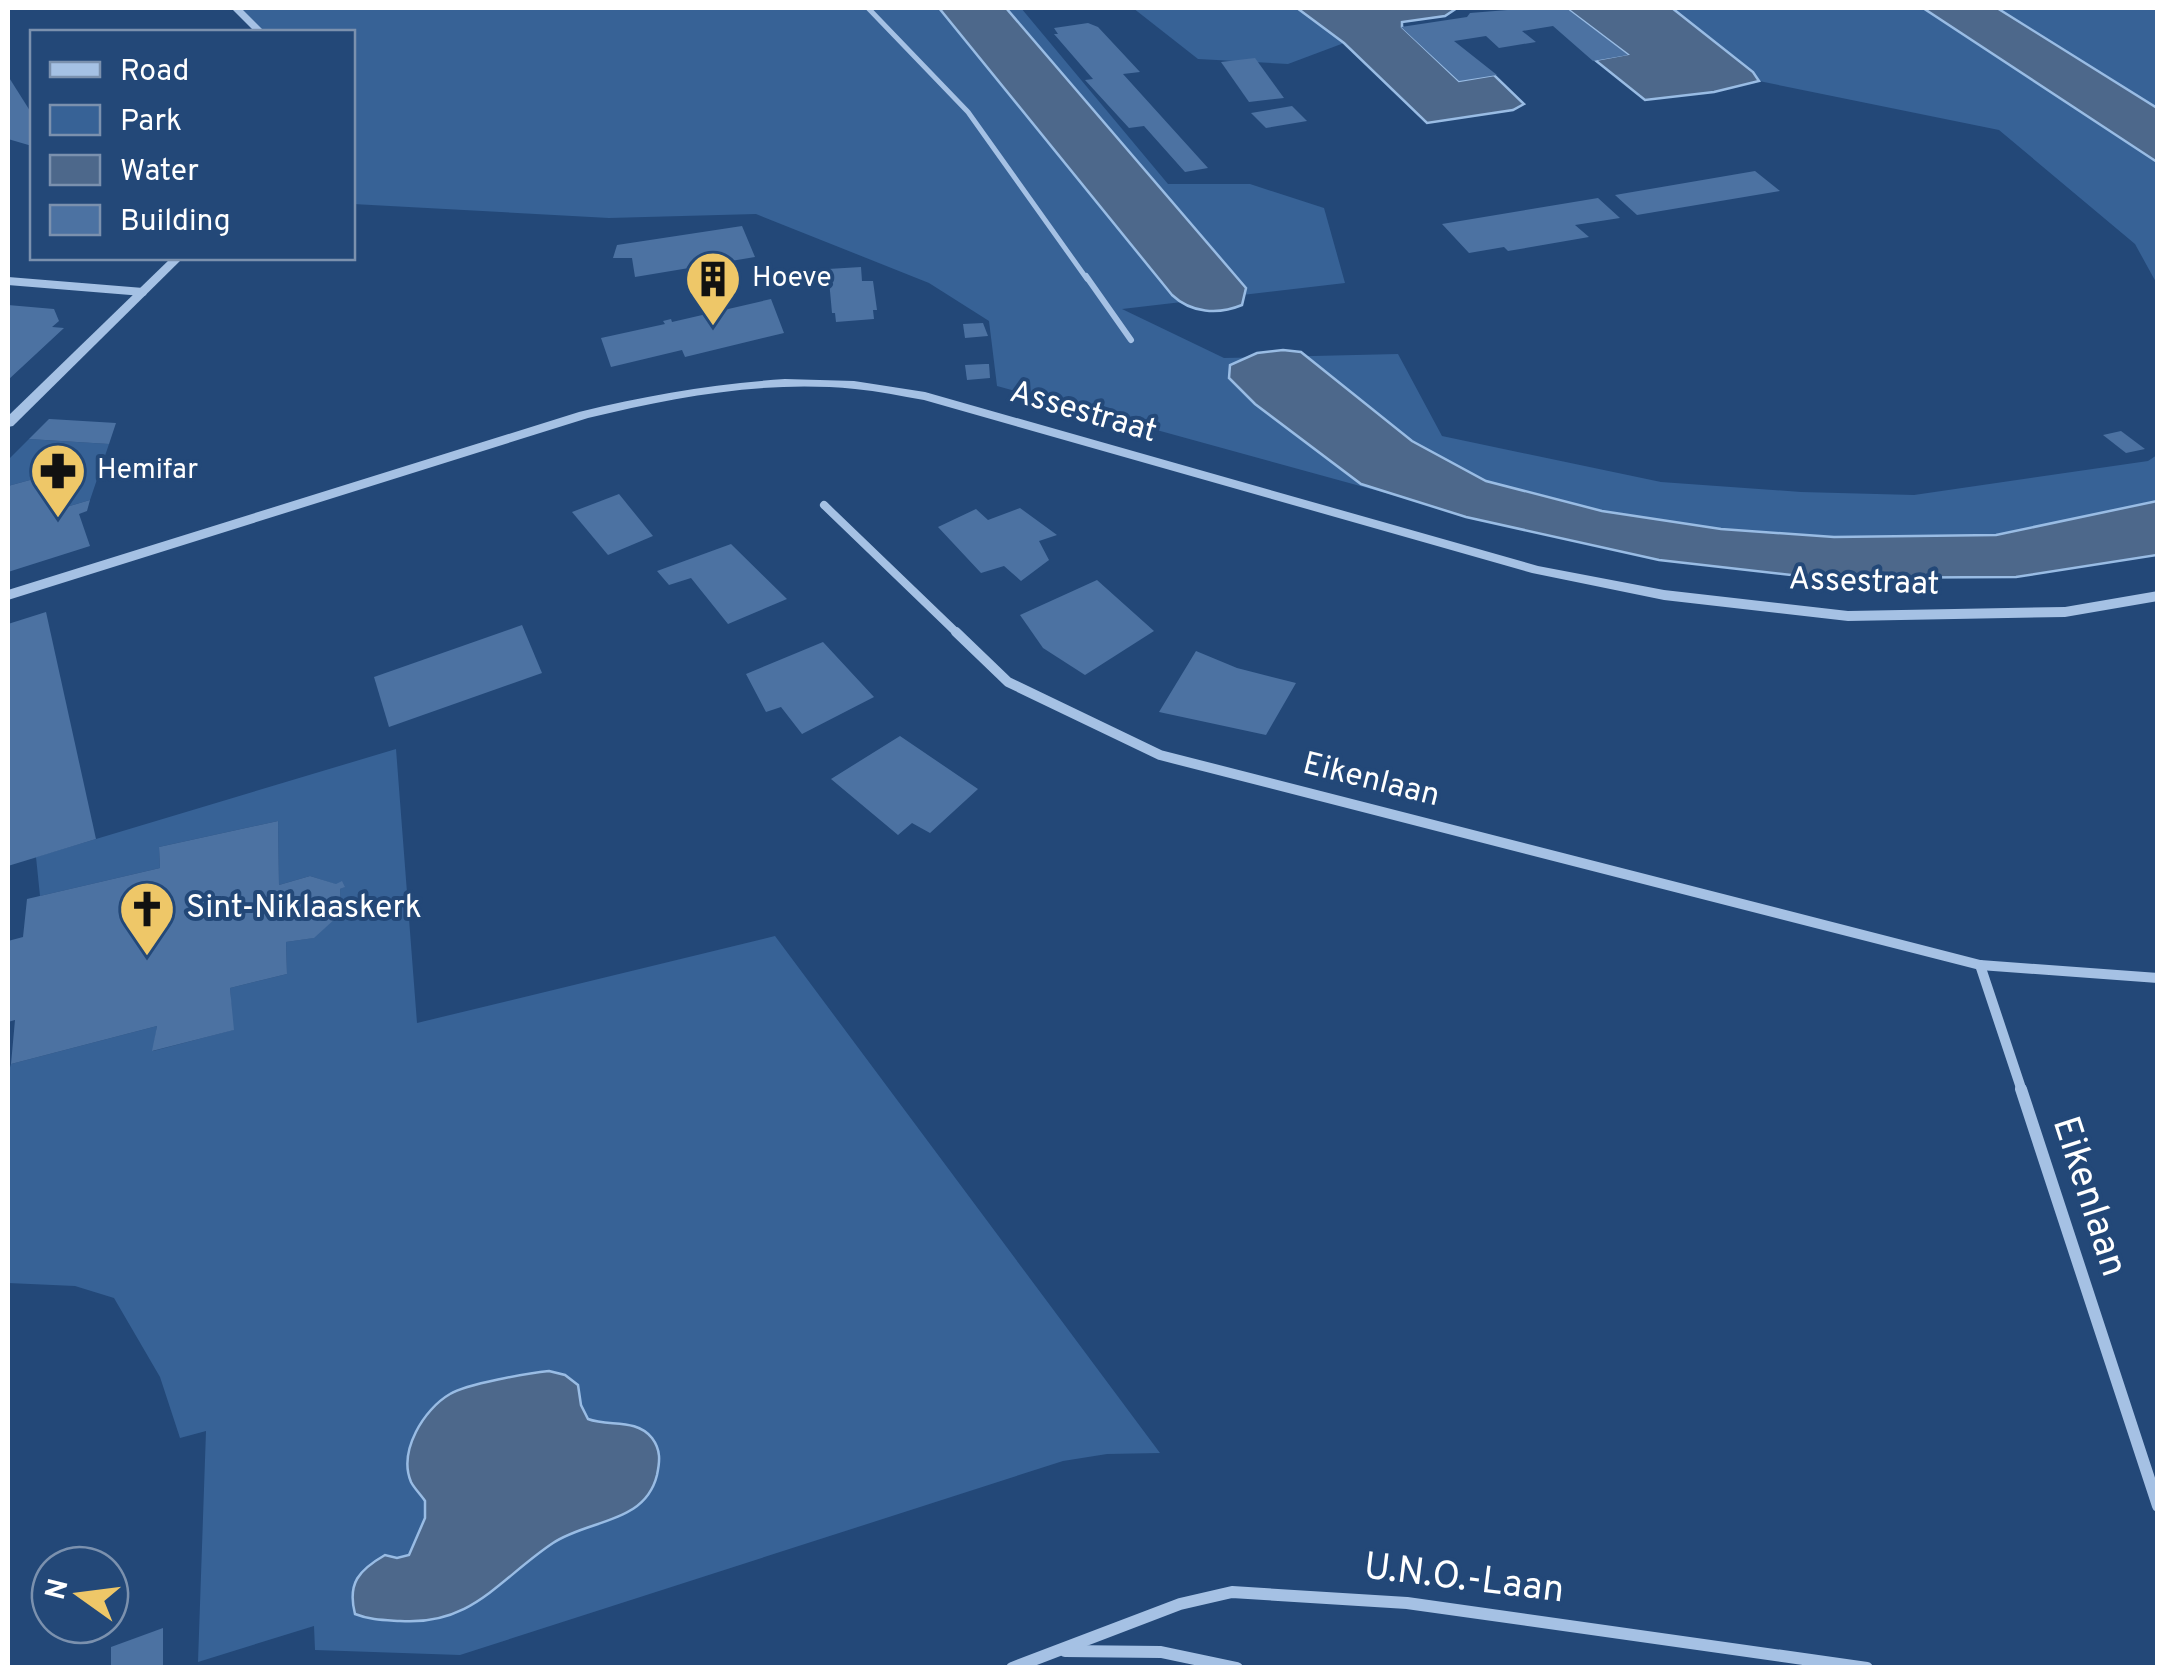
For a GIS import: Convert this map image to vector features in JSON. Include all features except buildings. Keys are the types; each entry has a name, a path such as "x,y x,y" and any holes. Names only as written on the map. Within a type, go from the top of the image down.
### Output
{"street":[{"path":"236,8 258,30"},
{"path":"8,423 176,260"},
{"path":"8,281 143,292"},
{"name":"Assestraat","path":"8,595 599,408 758,383 820,381 882,386 924,396 1537,570 1664,595 1848,616 2065,612 2158,596"},
{"name":"Eikenlaan","path":"824,504 1008,682 1160,755 1980,965 2158,978"},
{"name":"Eikenlaan","path":"1980,965 2158,1506"},
{"name":"U.N.O.-Laan","path":"1012,1668 1180,1604 1232,1592 1407,1603 1867,1668"},
{"name":"U.N.O.-Laan","path":"1059,1650 1160,1652 1237,1668"}],"lane":[{"path":"868,8 968,112 1131,340"}],"green space":[{"path":"236,8 1021,8 1168,184 1250,184 1324,208 1345,283 1122,309 1224,358 1398,354 1442,436 1661,482 1914,495 2148,461 2157,455 2157,541 1968,570 1462,514 997,386 989,321 929,283 756,214 609,218 355,204 355,30 258,30"},
{"path":"1133,8 1297,8 1344,43 1288,64 1198,59"},
{"path":"1672,8 2157,8 2157,284 2135,244 1999,130 1759,81 1753,72"},
{"path":"29,439 109,444 90,500 63,508 60,500 48,504 41,477 8,486 8,460"},
{"path":"396,749 417,1023 775,936 1160,1453 1107,1454 1063,1461 460,1655 315,1650 314,1626 198,1662 206,1431 180,1438 160,1377 114,1298 75,1286 8,1283 8,1074 11,1064 157,1026 153,1051 233,1030 230,988 287,974 286,942 313,938 346,908 341,907 340,889 344,887 310,876 279,885 278,821 159,847 160,868 40,896 36,857"}],"water":[{"path":"939,8 1006,8 1246,288 1242,305 1205,310 1188,306 1172,295"},
{"path":"1297,8 1457,8 1445,16 1402,22 1402,27 1459,81 1494,75 1524,104 1513,110 1427,123 1344,43"},
{"path":"1566,8 1672,8 1753,72 1759,81 1714,92 1645,100 1595,60 1627,54"},
{"path":"1923,8 1997,8 2157,108 2157,162"},
{"path":"1301,352 1412,441 1486,481 1602,511 1721,529 1834,537 1996,535 2157,501 2157,555 2016,577 1818,578 1659,560 1466,517 1361,484 1255,404 1229,378 1230,365 1257,353"},
{"path":"549,1371 565,1375 578,1385 588,1419 630,1425 652,1438 659,1460 651,1491 628,1512 553,1543 483,1597 447,1616 400,1621 355,1614 353,1594 357,1579 385,1555 409,1555 425,1518 425,1501 411,1482 408,1470 411,1444 423,1420 440,1401 469,1386"}],"place":[{"name":"Hoeve","path":"713,328"},
{"name":"Hemifar","path":"58,520"},
{"name":"Sint-Niklaaskerk","path":"147,958"}]}
